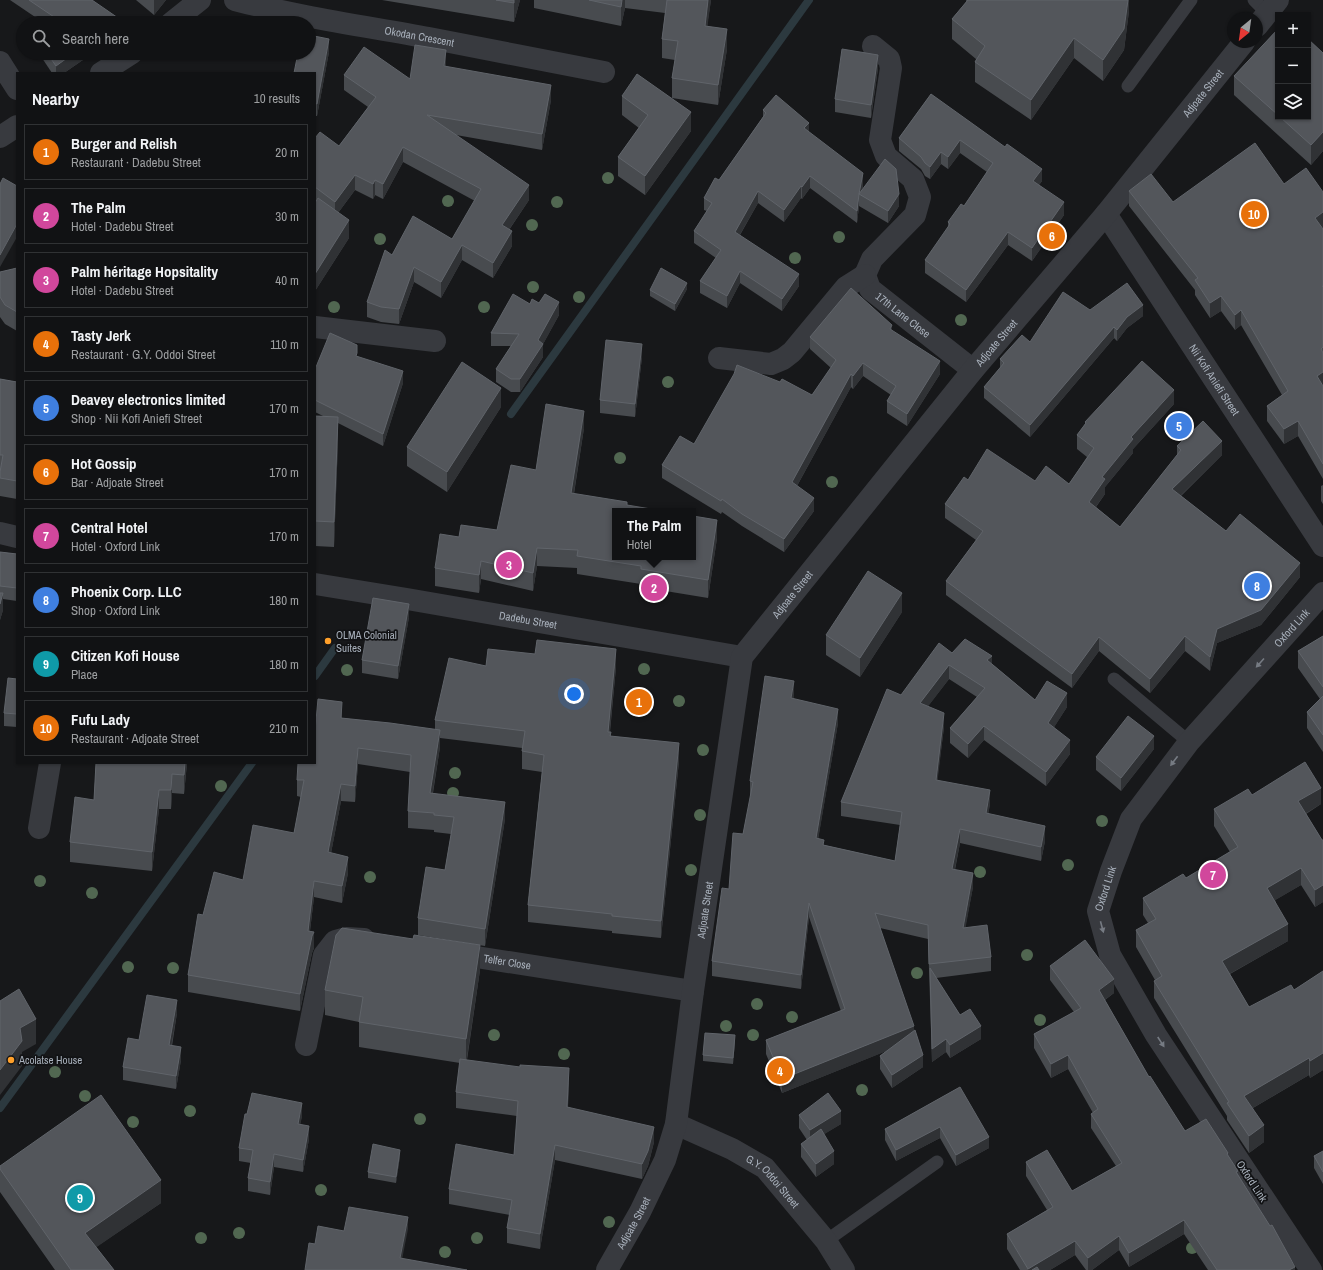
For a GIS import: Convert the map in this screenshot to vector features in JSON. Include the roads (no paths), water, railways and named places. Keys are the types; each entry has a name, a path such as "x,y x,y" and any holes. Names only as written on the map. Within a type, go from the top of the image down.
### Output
{"street":[{"path":"180,16 200,0"},
{"name":"Okodan Crescent","path":"235,0 263,8 304,16"},
{"name":"Okodan Crescent","path":"316,18 604,72"},
{"path":"719,358 771,364 783,359 792,352 846,287 865,275 872,259 915,215 920,197 913,179 886,156 880,140 892,68 889,59 873,46"},
{"name":"Adjoate Street","path":"607,1270 640,1212 664,1160 676,1124 693,991 742,657 973,370 1106,214 1239,48"},
{"path":"103,72 121,60"},
{"path":"0,62 16,87"},
{"path":"0,137 16,127"},
{"name":"Nii Kofi Aniefi Street","path":"1106,214 1323,546"},
{"name":"17th Lane Close","path":"865,275 870,289 973,370"},
{"path":"316,327 434,341"},
{"path":"0,533 16,537"},
{"name":"Dadebu Street","path":"316,584 742,657"},
{"name":"Oxford Link","path":"1311,1270 1156,1035 1110,955 1098,911 1131,819 1189,742 1323,593"},
{"path":"39,828 50,764"},
{"path":"306,1044 324,954 335,941 346,938 385,942"},
{"name":"Telfer Close","path":"432,950 693,991"},
{"name":"G.Y. Oddoi Street","path":"676,1124 732,1149 765,1168 826,1241 844,1270"}],"lane":[{"path":"1128,86 1191,0"},
{"path":"1114,679 1189,742"},
{"path":"826,1241 937,1162"}],"waterway":[{"path":"511,414 809,0"},
{"path":"316,675 335,648"},
{"path":"0,1108 251,764"}],"place":[{"name":"Fufu Lady","path":"1254,214"},
{"name":"Hot Gossip","path":"1052,236"},
{"name":"Deavey electronics limited","path":"1179,426"},
{"name":"Palm héritage Hopsitality","path":"509,565"},
{"name":"Phoenix Corp. LLC","path":"1257,586"},
{"name":"The Palm","path":"654,588"},
{"name":"OLMA Colonial Suites","path":"328,641"},
{"name":"Burger and Relish","path":"639,702"},
{"name":"Central Hotel","path":"1213,875"},
{"name":"Acolatse House","path":"11,1060"},
{"name":"Tasty Jerk","path":"780,1071"},
{"name":"Citizen Kofi House","path":"80,1198"}]}
